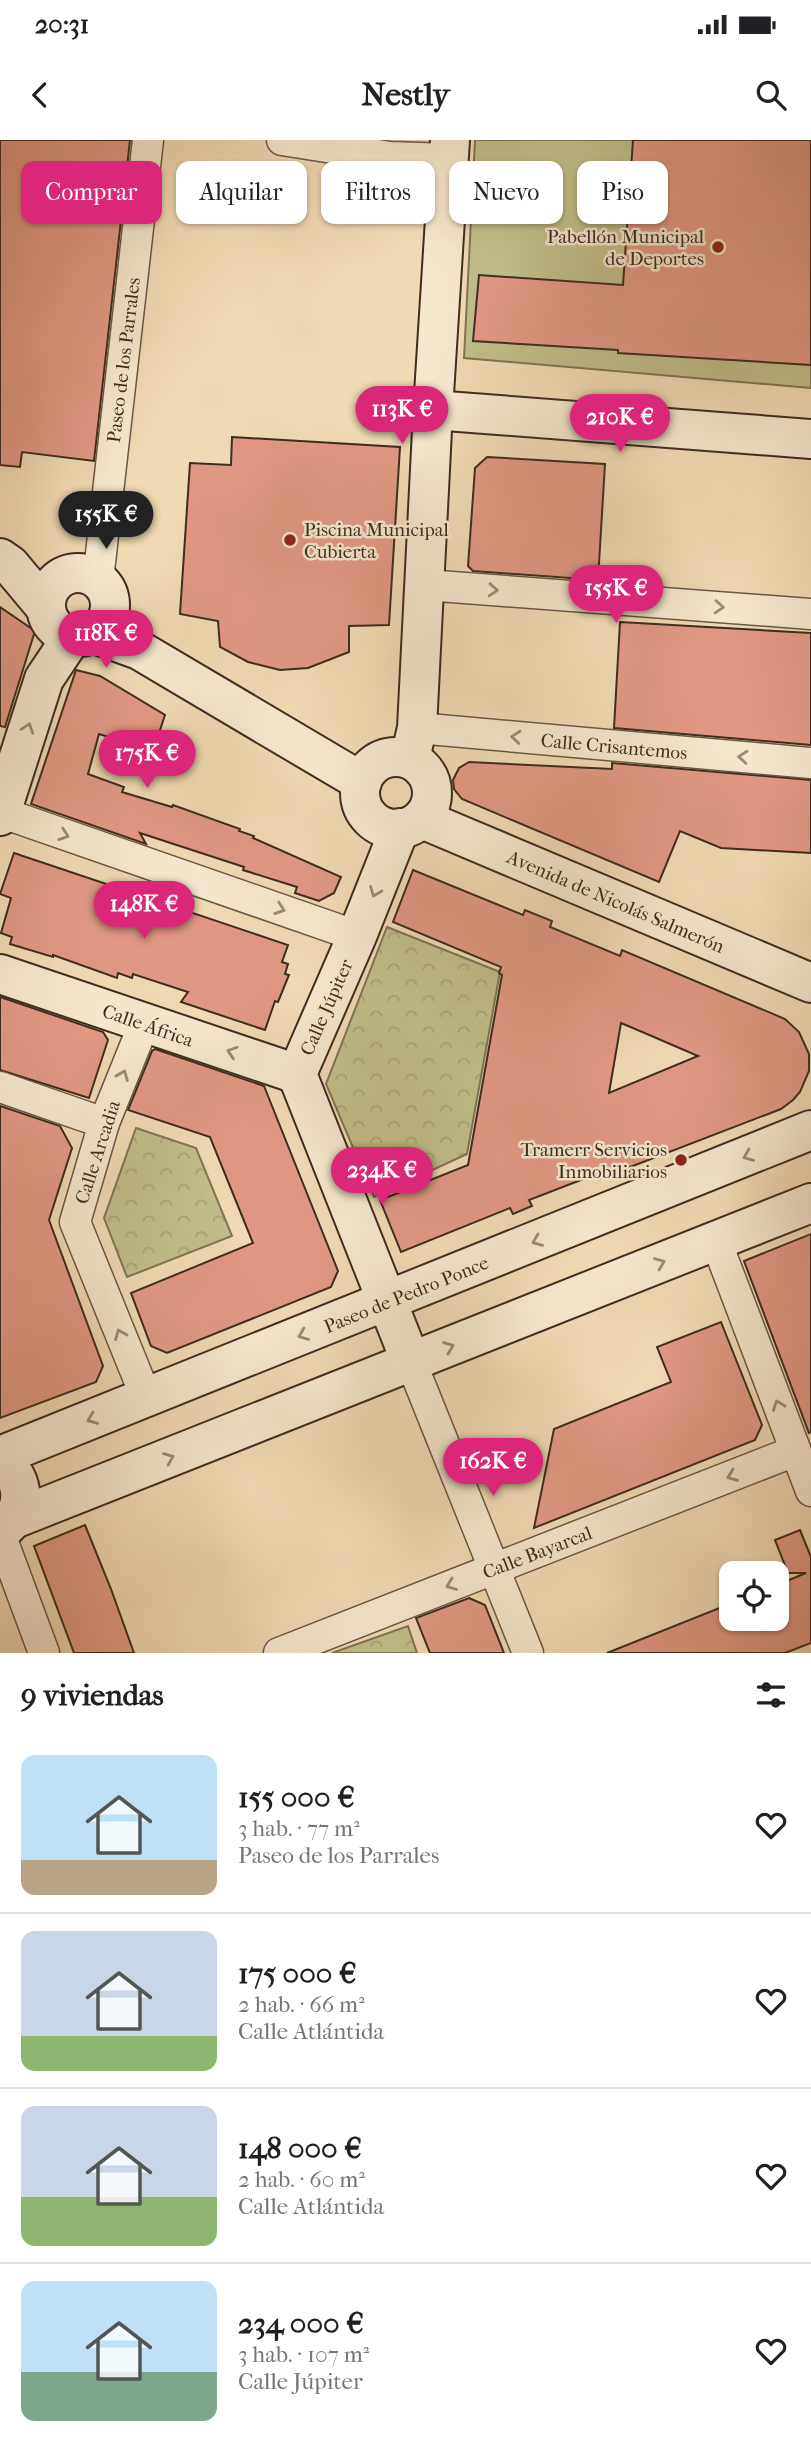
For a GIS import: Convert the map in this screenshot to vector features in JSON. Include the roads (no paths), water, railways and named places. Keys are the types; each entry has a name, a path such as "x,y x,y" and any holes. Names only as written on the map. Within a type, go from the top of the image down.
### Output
{"street":[{"name":"Paseo de los Parrales","path":"88,607 148,140"},
{"path":"282,140 391,149 450,149 425,585 413,744 420,765 432,786 432,797 428,809 411,823 388,828 369,816 360,794 362,782 367,771 376,763 398,757 413,744"},
{"path":"433,410 811,439"},
{"path":"5,562 46,608 54,627 88,607"},
{"path":"5,562 88,607 139,650 362,782"},
{"path":"425,585 811,614"},
{"path":"88,607 44,678 0,814 357,936"},
{"name":"Calle Crisantemos","path":"413,744 811,764"},
{"name":"Calle Júpiter","path":"411,823 357,936 297,1074 528,1653"},
{"name":"Avenida de Nicolás Salmerón","path":"411,823 804,986"},
{"name":"Calle África","path":"0,974 297,1074"},
{"name":"Calle Arcadia","path":"144,1024 104,1123 75,1222 146,1397"},
{"path":"0,1087 104,1123"},
{"name":"Paseo de Pedro Ponce","path":"0,1458 809,1129"},
{"path":"5,1528 411,1362 811,1203"},
{"path":"716,1241 811,1491"},
{"name":"Calle Bayarcal","path":"279,1653 795,1451"},
{"path":"0,1458 17,1477 21,1491 20,1506 5,1528"},
{"path":"5,1528 44,1653"}],"place":[{"name":"Pabellón Municipal de Deportes","path":"718,247"},
{"name":"Piscina Municipal Cubierta","path":"290,540"},
{"name":"Tramerr Servicios Inmobiliarios","path":"681,1160"}]}
